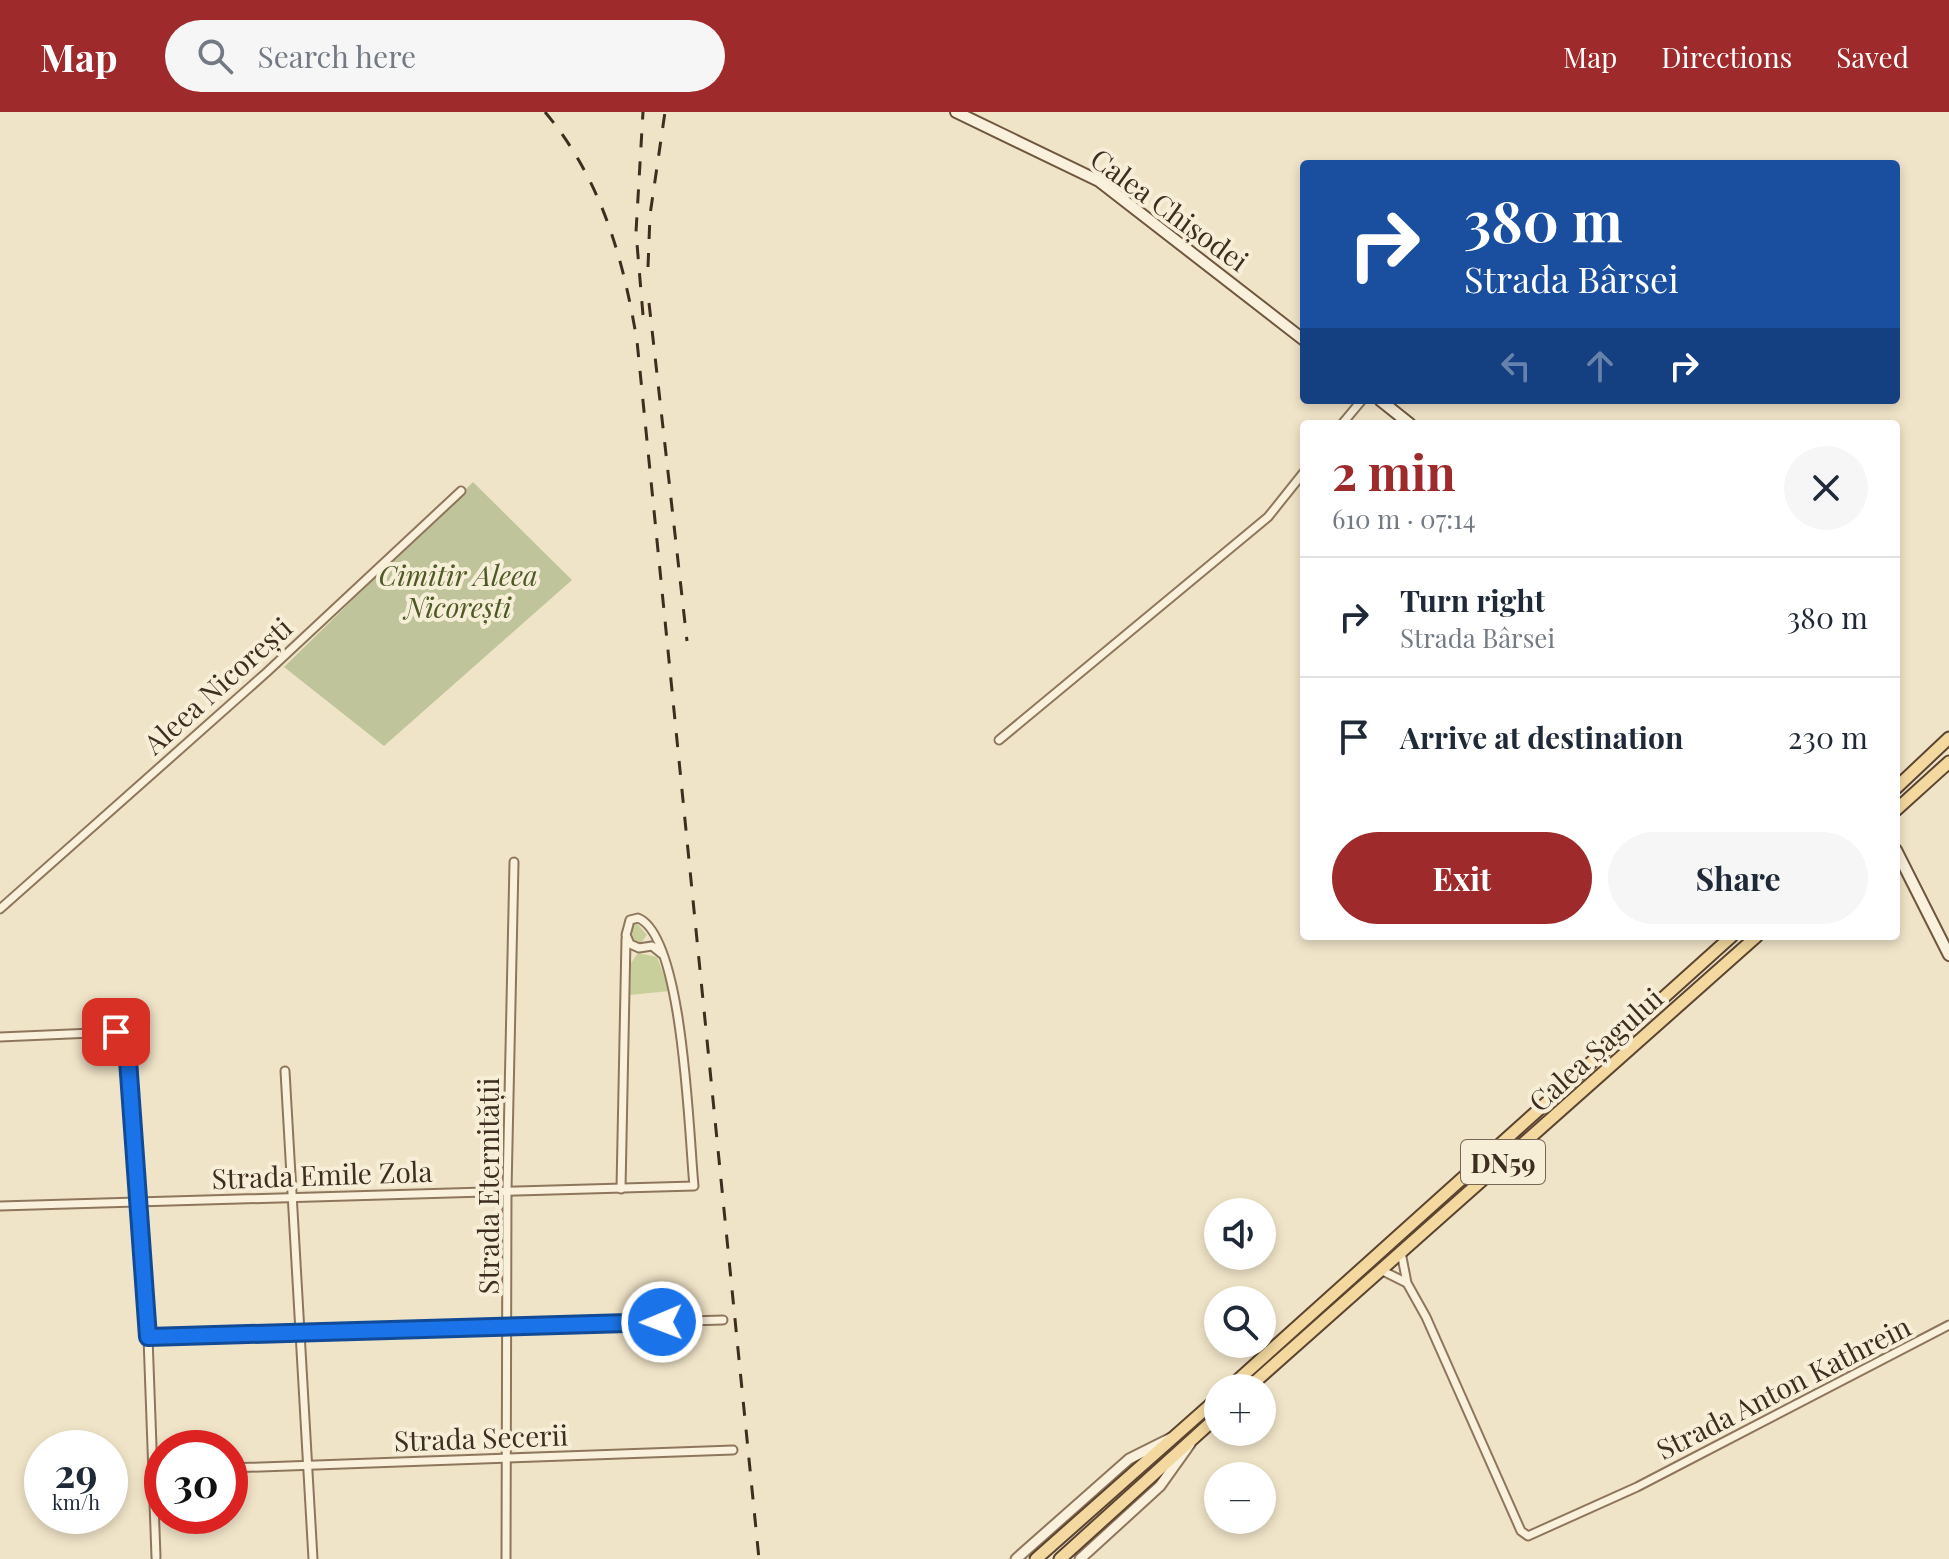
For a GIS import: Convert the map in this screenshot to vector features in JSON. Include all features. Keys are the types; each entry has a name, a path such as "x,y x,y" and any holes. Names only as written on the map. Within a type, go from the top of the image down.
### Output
{"main road":[{"name":"Calea Chișodei","path":"956,112 1099,181 1300,337"},
{"path":"1385,404 1405,420"},
{"path":"1900,784 1949,738"},
{"path":"1900,806 1949,762"},
{"path":"1900,858 1949,955"},
{"name":"Calea Șagului","path":"1245,1374 1728,940"},
{"name":"Calea Șagului","path":"1264,1374 1752,940"},
{"path":"1036,1559 1204,1410"},
{"path":"1060,1559 1204,1429"}],"street":[{"path":"1345,420 1359,404"},
{"path":"999,740 1268,517 1300,477"},
{"name":"Aleea Nicorești","path":"0,909 267,672 461,491"},
{"name":"Strada Eternității","path":"506,1559 507,1191 514,862"},
{"path":"621,1189 628,923 637,917 644,920 662,954"},
{"path":"642,948 651,940 651,931"},
{"path":"626,937 630,944 642,948"},
{"path":"627,957 630,951 642,948 656,947 662,954"},
{"name":"Strada Emile Zola","path":"0,1206 694,1186 678,999 662,954"},
{"path":"0,1037 116,1032 125,1037 155,1430"},
{"path":"285,1071 313,1559"},
{"path":"1401,1252 1407,1283"},
{"path":"1381,1270 1407,1283"},
{"name":"Strada Anton Kathrein","path":"1407,1283 1426,1317 1524,1535 1637,1487 1949,1325"},
{"path":"148,1337 723,1320"},
{"path":"1016,1559 1129,1459 1174,1437"},
{"path":"1080,1559 1160,1486 1193,1439"},
{"name":"Strada Secerii","path":"248,1468 733,1450"},
{"path":"156,1557 157,1534"}],"green space":[{"name":"Cimitir Aleea Nicorești","path":"473,482 572,580 384,746 284,667"},
{"path":"636,922 647,935 640,944 632,938 632,926"},
{"path":"638,953 657,957 670,991 630,995 631,963"}],"railway":[{"path":"545,112 581,164 607,220 625,279 637,341 759,1559"},
{"path":"643,112 636,232 643,315"},
{"path":"648,267 650,215 665,112"},
{"path":"649,303 687,641"}],"route":[{"path":"116,1032 125,1037 127,1046 148,1337 662,1322"}]}
